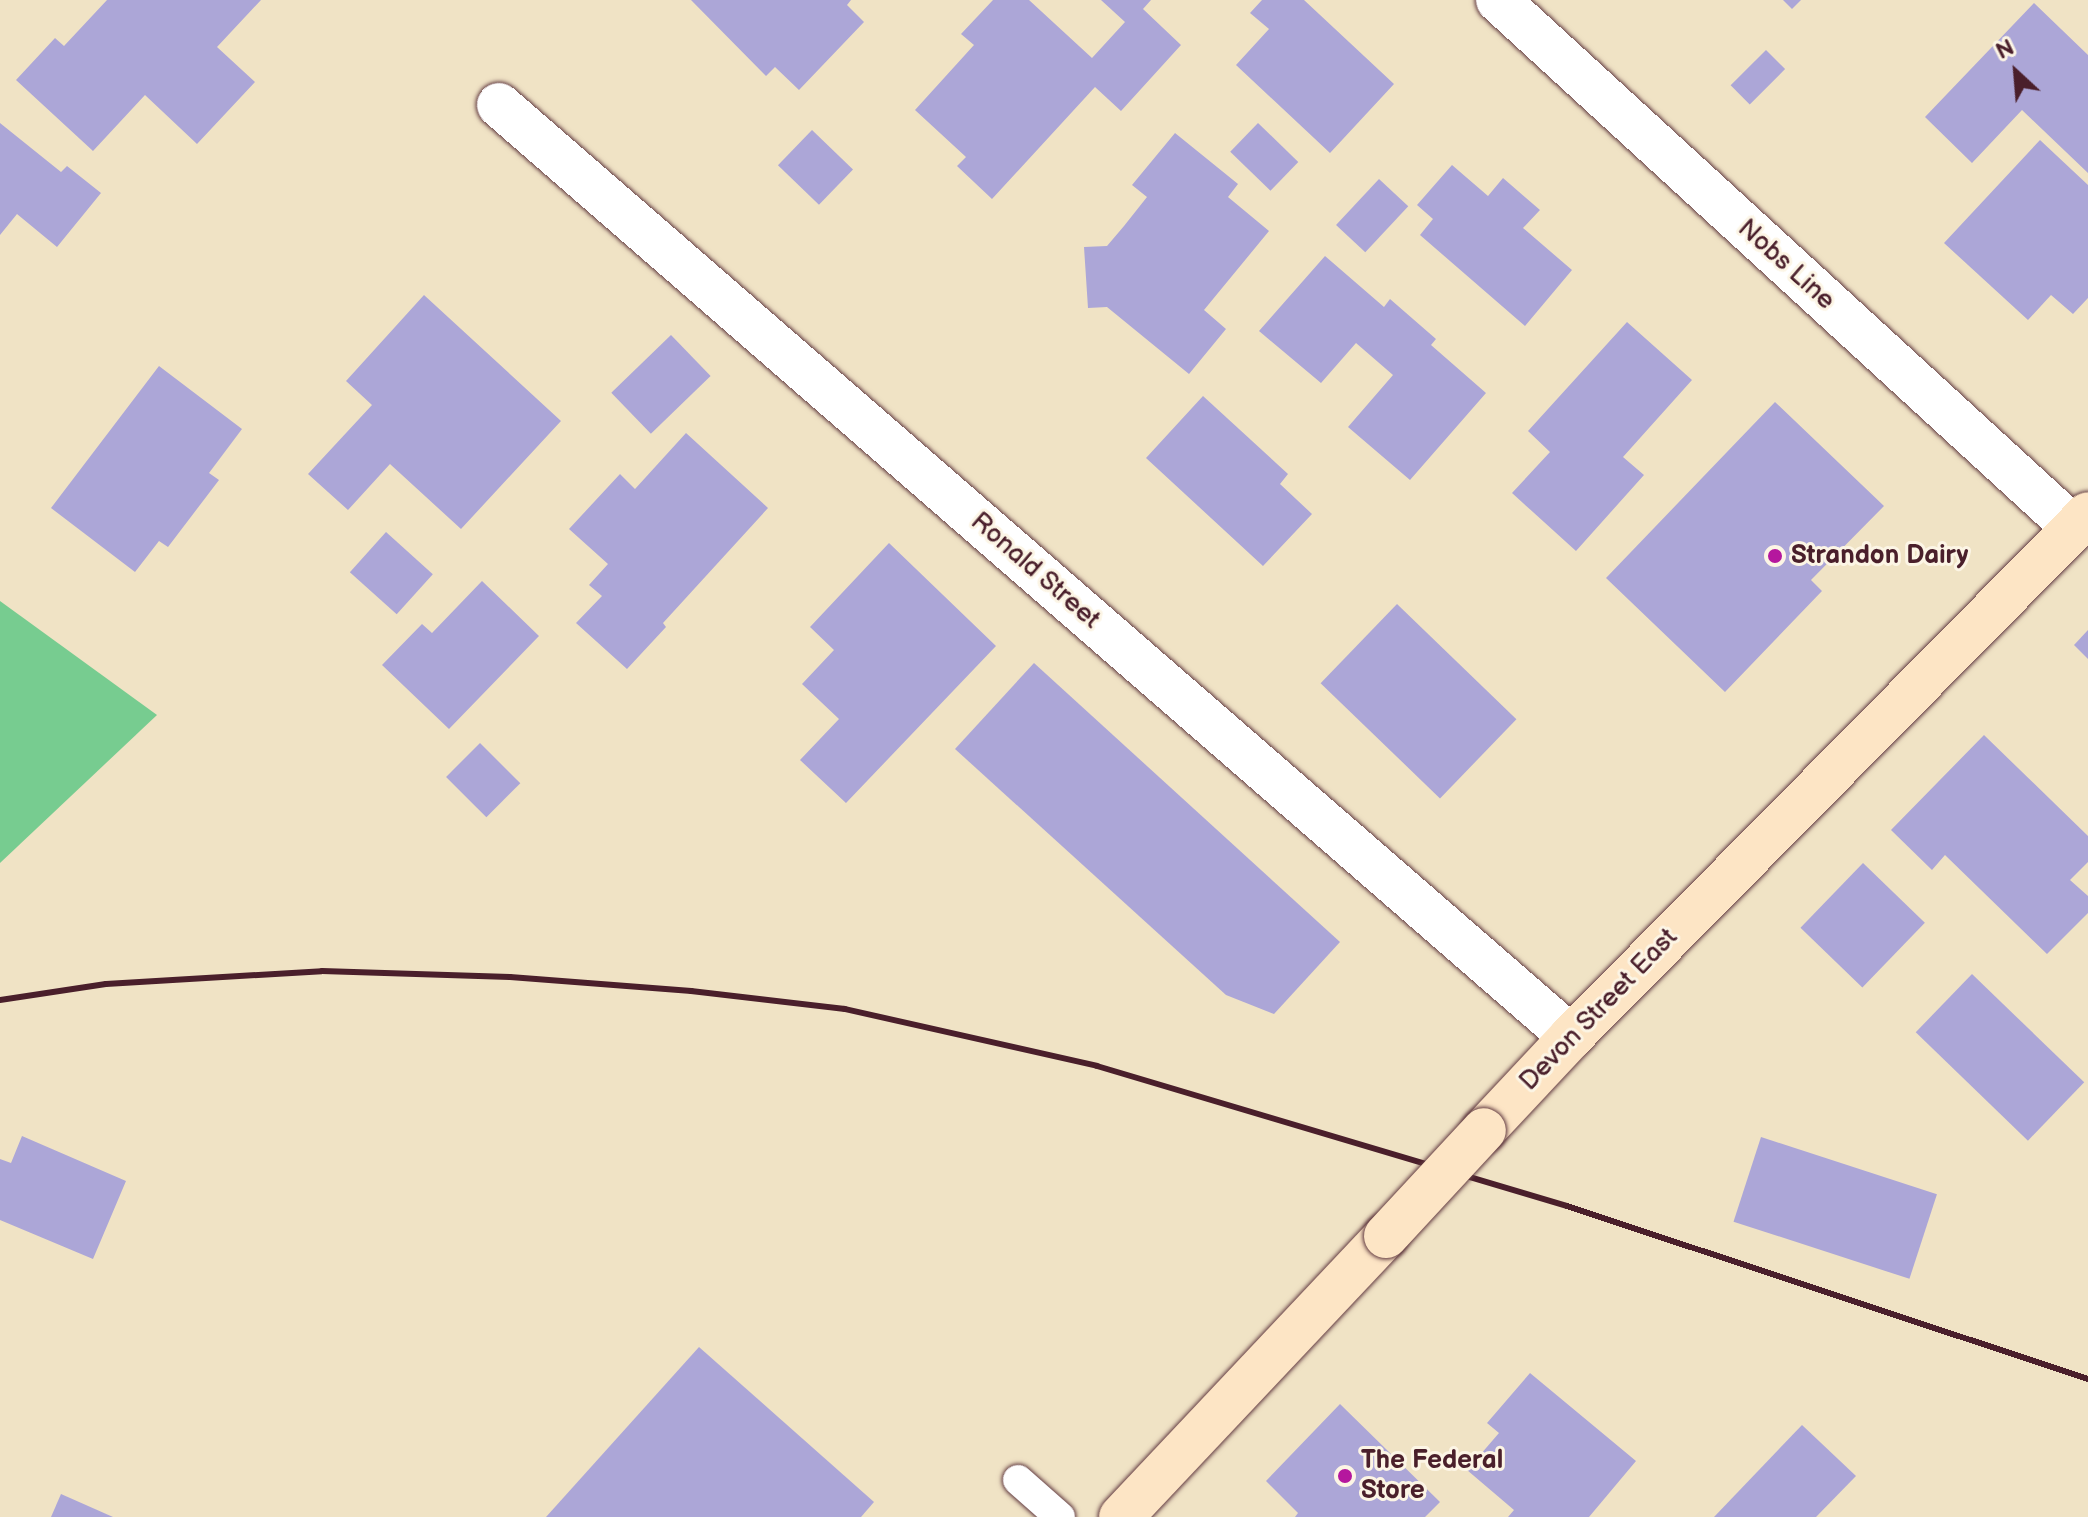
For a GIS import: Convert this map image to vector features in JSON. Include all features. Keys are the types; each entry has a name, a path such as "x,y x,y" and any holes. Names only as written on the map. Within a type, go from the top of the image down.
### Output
{"main road":[{"name":"Devon Street East","path":"1121,1517 1571,1037 2081,521"}],"street":[{"name":"Nobs Line","path":"1498,0 2081,521"},
{"name":"Ronald Street","path":"499,105 1571,1037"}],"lane":[{"path":"1018,1480 1060,1517"}],"green space":[{"path":"0,601 157,715 0,863"}],"building":[{"path":"107,0 261,0 217,47 255,82 197,144 145,95 93,151 16,80 55,38 64,46"},
{"path":"691,0 851,0 847,5 864,22 799,90 775,67 766,76"},
{"path":"993,0 1029,0 1092,58 1125,22 1101,0 1151,0 1143,9 1181,45 1121,111 1095,87 992,199 957,166 966,157 915,110 974,45 961,34"},
{"path":"1262,0 1304,0 1394,84 1330,153 1236,65 1269,29 1250,13"},
{"path":"1783,0 1801,0 1792,9"},
{"path":"2034,3 2088,55 2088,173 2022,110 1972,163 1925,117"},
{"path":"1766,50 1785,69 1750,104 1731,85"},
{"path":"0,123 61,172 67,166 101,193 57,247 17,214 0,235"},
{"path":"1258,123 1298,162 1270,191 1230,152"},
{"path":"812,130 853,170 819,205 778,165"},
{"path":"1175,133 1238,184 1228,197 1269,231 1204,310 1226,329 1189,374 1107,307 1088,308 1084,247 1107,246 1124,226 1147,197 1132,185"},
{"path":"2040,140 2088,185 2088,298 2073,314 2051,295 2028,320 1944,243"},
{"path":"1452,165 1488,196 1503,178 1540,210 1523,228 1572,270 1525,326 1420,235 1433,219 1417,205"},
{"path":"1379,179 1408,206 1365,252 1336,225"},
{"path":"1325,256 1384,307 1390,299 1436,339 1431,345 1486,393 1410,480 1348,427 1393,375 1356,343 1321,383 1259,331"},
{"path":"424,295 561,421 461,529 390,464 348,510 308,474 372,405 346,381"},
{"path":"1627,322 1692,380 1623,457 1644,475 1576,551 1512,493 1550,452 1528,431"},
{"path":"671,335 711,376 651,434 611,393"},
{"path":"159,366 242,429 209,473 219,480 168,547 159,541 135,572 51,508"},
{"path":"1203,396 1288,474 1280,484 1312,514 1263,566 1146,458"},
{"path":"1775,402 1884,506 1811,580 1822,591 1725,692 1606,578"},
{"path":"686,433 768,508 663,623 666,627 627,669 576,623 602,596 589,585 608,564 569,529 620,474 635,489"},
{"path":"386,532 433,574 397,614 350,572"},
{"path":"889,543 996,646 846,803 800,760 839,719 802,684 834,650 810,627"},
{"path":"482,581 539,636 449,729 382,665 422,624 432,633"},
{"path":"1397,604 1516,719 1440,798 1321,683"},
{"path":"2088,630 2088,659 2074,645"},
{"path":"1034,663 1340,942 1274,1014 1226,995 955,749"},
{"path":"1984,735 2088,836 2088,862 2070,880 2088,896 2088,913 2047,954 1945,855 1932,870 1891,830"},
{"path":"480,743 520,783 486,817 446,777"},
{"path":"1863,863 1925,923 1862,987 1800,928"},
{"path":"1972,974 2084,1082 2028,1141 1916,1032"},
{"path":"22,1136 126,1181 93,1259 0,1220 0,1159 11,1163"},
{"path":"1761,1137 1937,1194 1909,1279 1733,1222"},
{"path":"699,1347 874,1502 861,1517 546,1517"},
{"path":"1530,1373 1636,1461 1589,1517 1508,1517 1514,1510 1467,1470 1499,1433 1487,1423"},
{"path":"1340,1404 1440,1502 1425,1517 1295,1517 1298,1513 1266,1481"},
{"path":"1802,1425 1856,1476 1816,1517 1714,1517"},
{"path":"61,1494 113,1517 51,1517"}],"railway":[{"path":"0,1000 106,984 322,971 510,977 691,991 845,1009 1097,1066 1567,1206 2088,1379"}],"place":[{"name":"Strandon Dairy","path":"1775,556"},
{"name":"The Federal Store","path":"1345,1476"}]}
